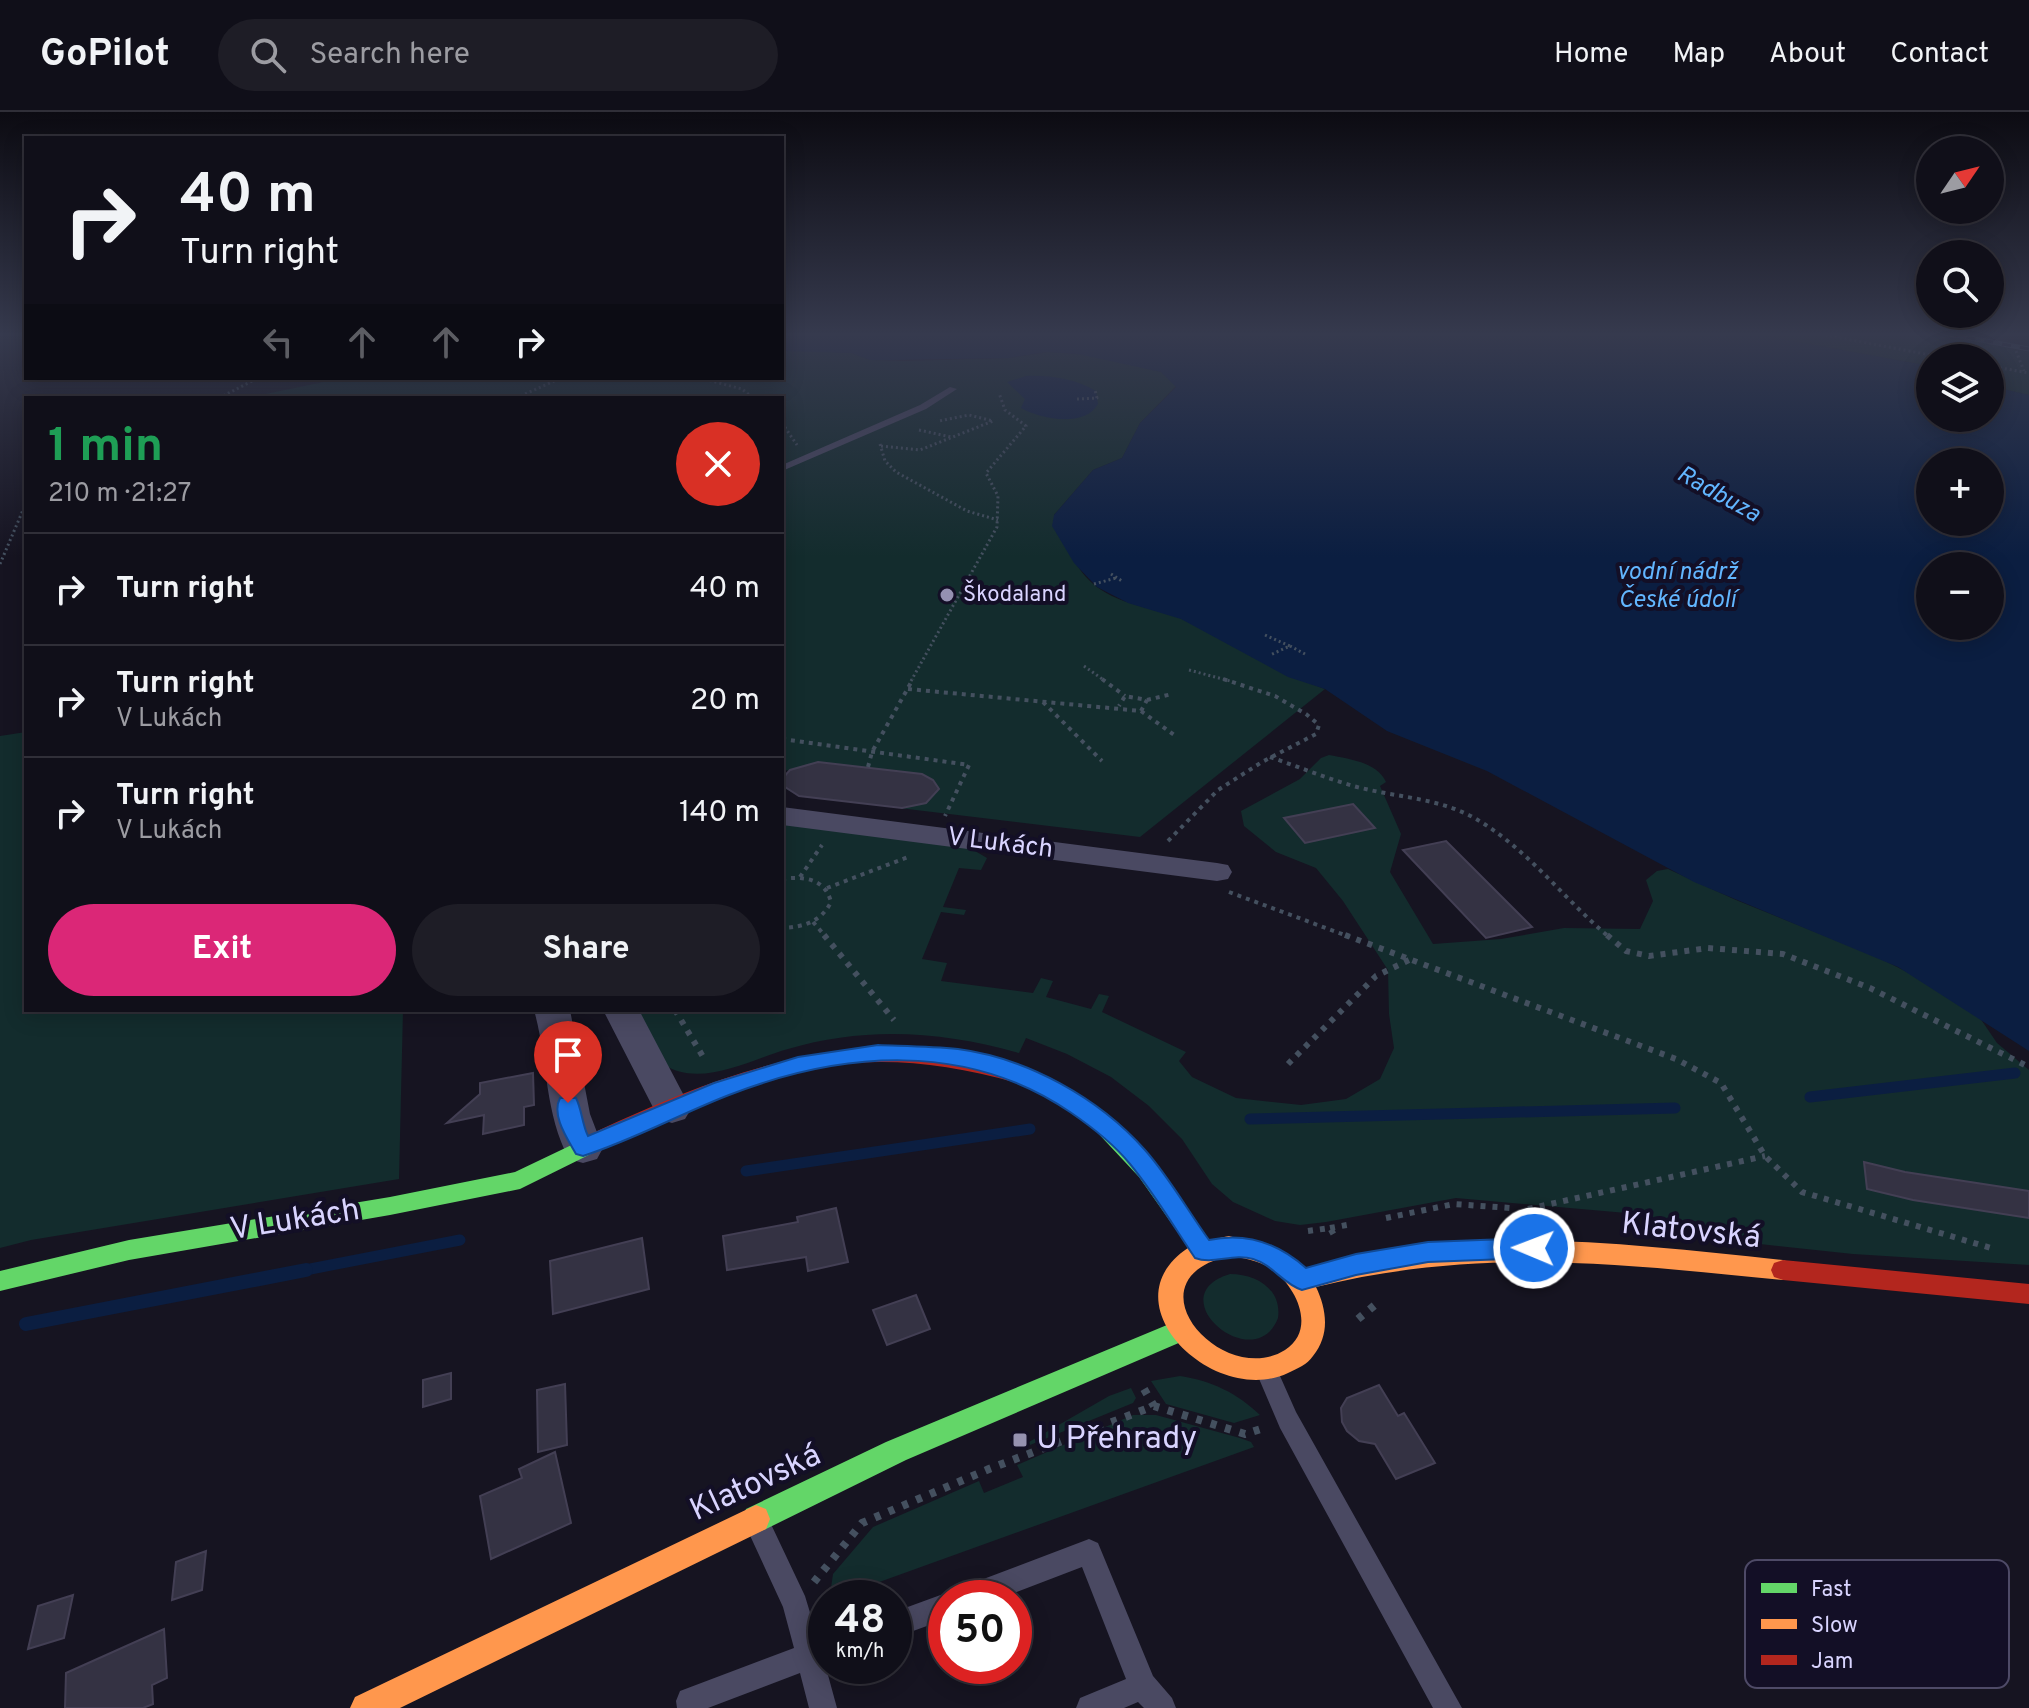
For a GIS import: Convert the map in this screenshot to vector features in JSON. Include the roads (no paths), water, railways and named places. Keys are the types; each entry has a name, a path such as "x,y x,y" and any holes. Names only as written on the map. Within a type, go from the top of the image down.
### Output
{"main road":[{"name":"V Lukách","path":"0,1281 178,1241 525,1180 583,1148 664,1095 828,1057 908,1052 980,1061 1049,1087 1105,1125 1137,1157 1204,1251"},
{"path":"1229,1246 1256,1249 1282,1261 1302,1280 1313,1302 1312,1331 1296,1356 1266,1369 1238,1369 1216,1363 1192,1347 1179,1331 1170,1308 1172,1284 1184,1264 1204,1251 1229,1246"},
{"name":"Klatovská","path":"1302,1280 1356,1265 1446,1250 1503,1247 1564,1249 2029,1294"},
{"name":"Klatovská","path":"366,1708 896,1451 1179,1331"}],"street":[{"name":"V Lukách","path":"784,816 1148,862 1220,881"},
{"path":"552,1012 562,1053 571,1125 583,1148"},
{"path":"622,1012 664,1095"}],"lane":[{"path":"784,467 920,408"},
{"path":"1266,1369 1288,1420 1448,1708"},
{"path":"755,1517 808,1631"},
{"path":"1014,1580 1089,1552 1143,1686 1162,1708"},
{"path":"691,1708 690,1701 808,1657"},
{"path":"821,1684 823,1708"},
{"path":"1090,1708 1143,1686"}],"water":[{"path":"1022,408 1095,408 1073,419 1050,418"},
{"name":"vodní nádrž České údolí","path":"1155,408 1916,408 1916,432 2004,432 2004,408 2029,408 2029,1051 1898,967 1694,882 1487,771 1387,731 1325,689 1288,677 1181,619 1128,603 1097,587 1074,563 1052,526 1054,515 1093,470 1122,458 1140,423"}],"waterway":[{"path":"1810,1097 2015,1073"},
{"path":"1250,1119 1675,1108"},
{"path":"746,1171 1030,1129"},
{"path":"295,1272 460,1240"},
{"path":"26,1324 306,1270"}],"place":[{"name":"Škodaland","path":"947,595"},
{"name":"U Přehrady","path":"1020,1440"}],"water label":[{"name":"Radbuza","path":"1718,495"}]}
